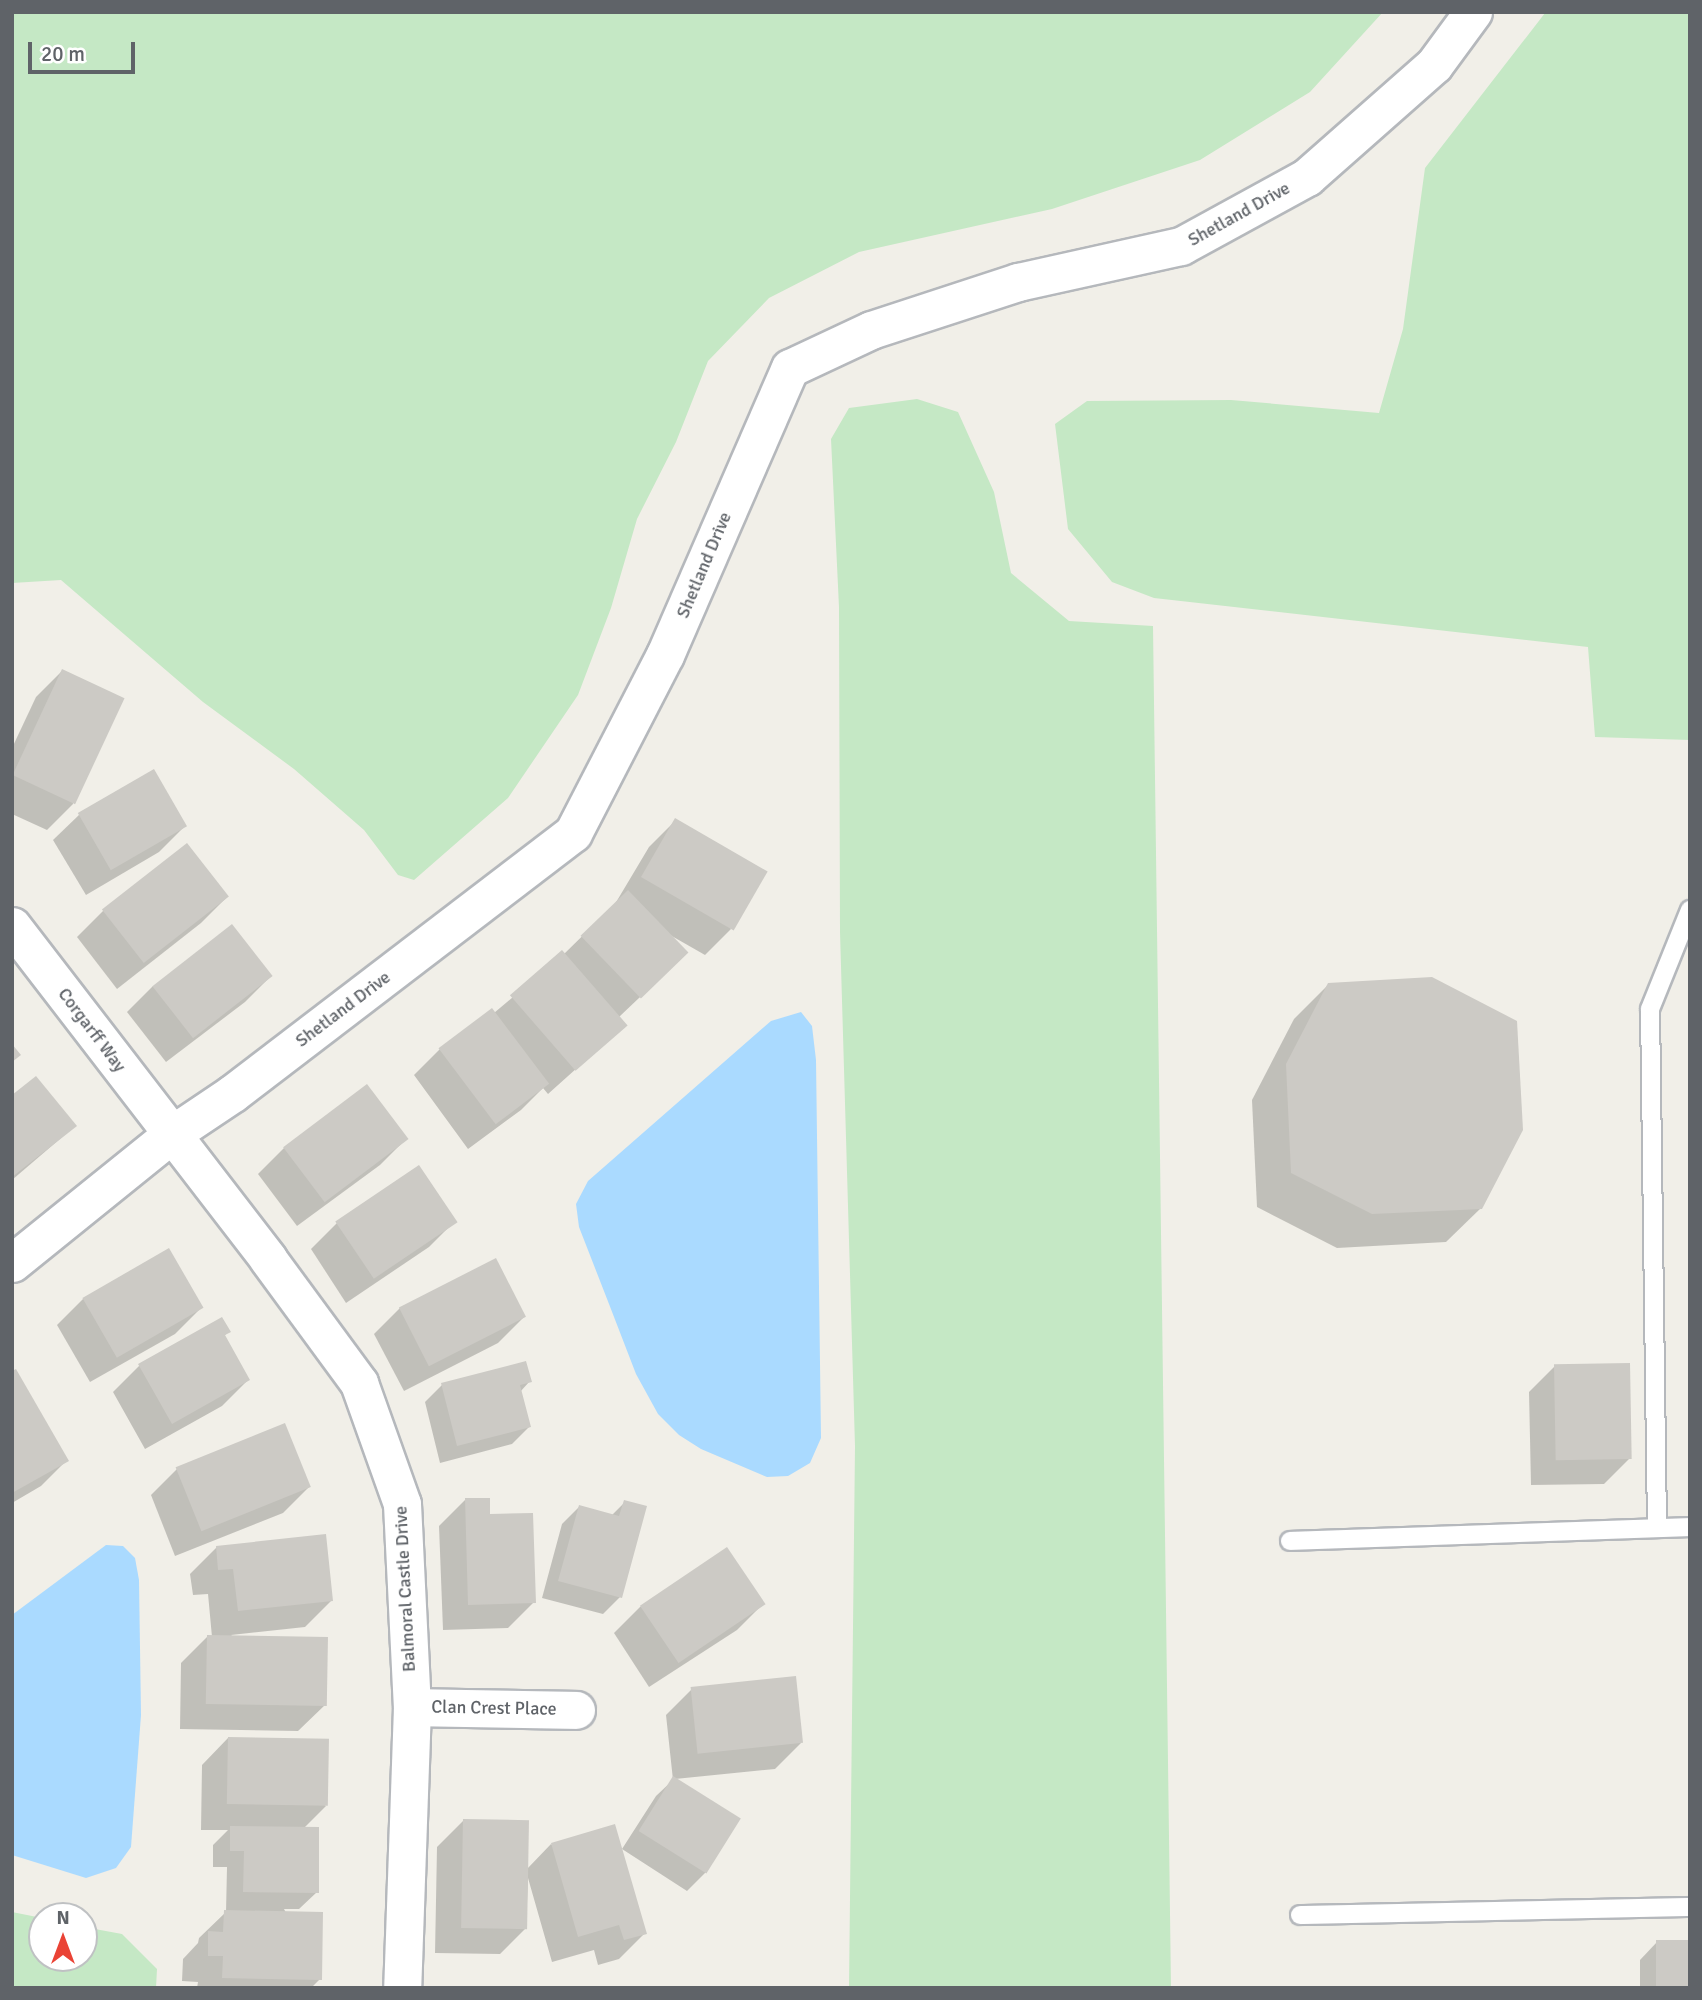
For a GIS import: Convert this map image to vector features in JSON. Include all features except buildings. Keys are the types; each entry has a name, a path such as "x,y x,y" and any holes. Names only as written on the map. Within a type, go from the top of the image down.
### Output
{"street":[{"name":"Shetland Drive","path":"12,1263 172,1134 233,1093 573,832 665,654 790,368 871,330 1018,282 1181,247 1307,177 1434,65 1473,12"},
{"name":"Corgarff Way","path":"12,926 172,1134"},
{"name":"Balmoral Castle Drive","path":"172,1134 359,1383 402,1504 412,1707 402,1988"},
{"name":"Clan Crest Place","path":"412,1707 576,1710"}],"lane":[{"path":"1657,1528 1650,1009 1690,910"},
{"path":"1290,1541 1690,1527"},
{"path":"1300,1915 1690,1907"}],"green space":[{"path":"12,12 1383,12 1310,92 1200,160 1052,209 859,252 769,298 708,361 676,442 637,519 611,608 578,695 508,798 414,880 398,875 364,830 294,769 203,702 61,580 12,583"},
{"path":"1690,12 1690,740 1595,737 1588,647 1154,598 1112,582 1068,529 1055,424 1087,401 1231,400 1379,413 1403,329 1425,168 1545,13"},
{"path":"917,399 958,412 994,492 1011,573 1069,621 1153,626 1171,1988 849,1988 855,1446 840,932 839,607 831,439 849,408"},
{"path":"12,1912 28,1915 28,1972 98,1972 98,1930 122,1934 157,1969 156,1988 12,1988"}],"water":[{"path":"801,1012 812,1026 816,1060 821,1438 810,1463 788,1476 767,1477 701,1449 679,1435 658,1414 636,1374 579,1227 576,1204 588,1181 771,1021"},
{"path":"106,1545 123,1546 135,1558 139,1580 141,1715 131,1847 116,1868 86,1878 12,1855 12,1615"}]}
